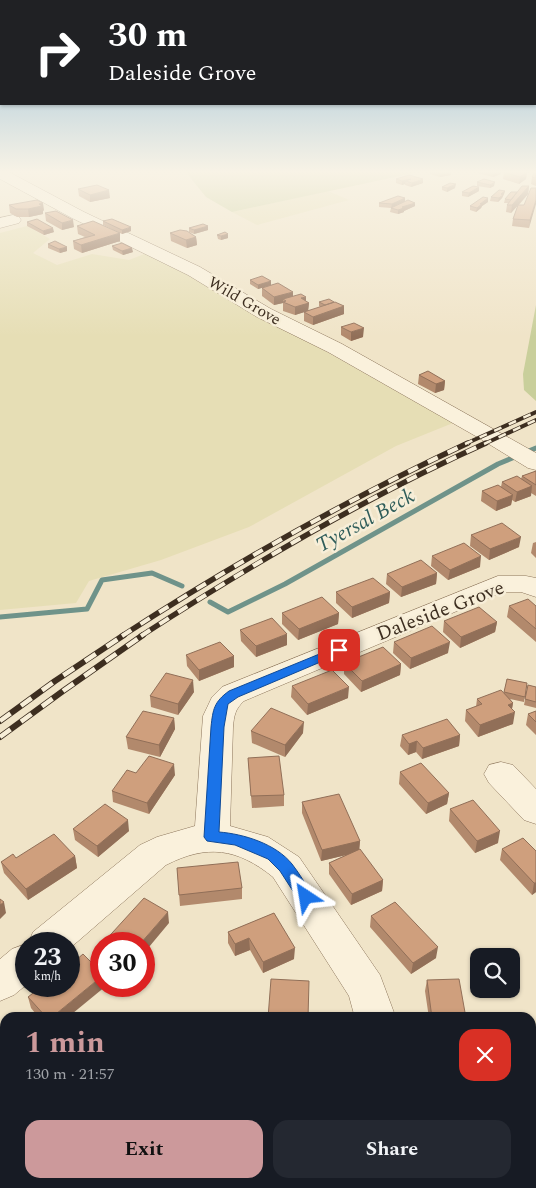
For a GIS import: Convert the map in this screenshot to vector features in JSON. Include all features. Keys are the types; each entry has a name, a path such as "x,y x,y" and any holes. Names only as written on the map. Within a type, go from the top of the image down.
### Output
{"street":[{"name":"Wild Grove","path":"102,226 194,271 264,312 335,348 487,433 526,457"},
{"name":"Daleside Grove","path":"212,837 217,727 223,701 242,690 498,584 526,584 536,589"},
{"path":"501,774 536,811"},
{"path":"61,932 154,855 167,847 191,839 212,837 237,839 257,846 273,855 286,867 366,988 375,1012"},
{"path":"0,983 15,970"}],"shaded area":[{"path":"28,226 50,239 33,253 57,265 92,254 129,260 147,253 197,279 453,423 396,446 249,527 161,560 89,581 76,603 0,610 0,233"}],"green space":[{"path":"536,305 536,401 524,390 523,374"}],"building":[{"path":"35,226 53,228 43,231"},
{"path":"78,226 105,226 120,233 81,245 73,241 95,235"},
{"path":"114,226 131,227 122,230"},
{"path":"194,226 206,226 194,230 189,228"},
{"path":"180,230 187,231 196,237 186,240 170,233"},
{"path":"225,232 228,234 217,235"},
{"path":"55,241 67,247 59,249 48,244"},
{"path":"122,243 132,248 122,251 112,246"},
{"path":"262,276 271,281 258,285 250,280"},
{"path":"278,283 293,292 274,297 262,288"},
{"path":"301,294 306,297 301,298 309,303 295,307 283,302 286,301 283,299"},
{"path":"329,299 334,302 325,305 319,302"},
{"path":"335,302 344,306 313,317 304,312"},
{"path":"354,323 364,328 351,332 341,327"},
{"path":"428,371 445,381 436,384 419,375"},
{"path":"536,471 536,485 522,476"},
{"path":"517,476 532,486 517,492 502,482"},
{"path":"498,485 513,495 497,501 482,491"},
{"path":"502,523 521,537 490,549 471,535"},
{"path":"464,543 481,556 450,570 432,556"},
{"path":"421,560 437,573 402,587 387,574"},
{"path":"373,578 390,592 352,607 336,592"},
{"path":"322,597 339,613 299,629 282,613"},
{"path":"528,599 536,606 536,629 509,606"},
{"path":"479,607 497,622 461,637 444,621"},
{"path":"272,618 287,634 256,646 240,630"},
{"path":"432,626 450,642 411,658 394,642"},
{"path":"220,642 234,656 199,670 186,655"},
{"path":"383,647 401,664 362,681 344,663"},
{"path":"332,670 349,687 308,704 292,686"},
{"path":"166,673 193,680 178,704 150,696"},
{"path":"507,679 527,683 525,697 504,692"},
{"path":"528,685 536,687 536,702 525,699"},
{"path":"501,690 513,703 508,705 515,712 480,725 466,710 482,704 477,699"},
{"path":"271,708 304,722 285,745 251,731"},
{"path":"143,711 174,718 159,745 126,737"},
{"path":"536,711 536,722 528,714"},
{"path":"447,719 460,735 423,748 417,741 409,744 402,735"},
{"path":"149,756 174,764 147,803 112,791 127,770 136,773"},
{"path":"279,756 284,795 251,796 248,758"},
{"path":"421,763 449,793 428,803 400,772"},
{"path":"339,794 360,841 322,850 302,802"},
{"path":"473,800 500,831 477,841 450,809"},
{"path":"105,804 128,820 97,846 73,829"},
{"path":"54,834 75,856 26,889 1,862 13,854 16,858"},
{"path":"523,838 536,851 536,883 502,849"},
{"path":"360,849 383,880 352,894 329,863"},
{"path":"238,862 242,888 179,895 177,868"},
{"path":"144,898 168,912 150,932 113,932"},
{"path":"395,902 438,947 413,963 371,916"},
{"path":"274,913 295,948 263,962 249,938 235,944 228,932"},
{"path":"83,954 90,961 90,986 80,994 80,957"},
{"path":"271,979 309,981 308,1012 268,1012"},
{"path":"459,979 465,1012 431,1012 427,980"},
{"path":"28,997 77,997 58,1012 42,1012"}],"waterway":[{"name":"Tyersal Beck","path":"210,602 228,612 285,584 498,464 536,448"},
{"name":"Tyersal Beck","path":"0,617 87,609 102,580 152,573 182,586"}],"railway":[{"path":"465,444 536,412"},
{"path":"484,444 536,420"},
{"path":"122,636 206,583 335,510 468,443"},
{"path":"141,636 225,583 310,533 397,486 486,443"},
{"path":"0,721 55,681 124,635"},
{"path":"0,737 143,635"}],"route":[{"path":"306,897 286,867 273,855 257,846 237,839 212,837 217,727 223,701 233,694 339,650"}]}
